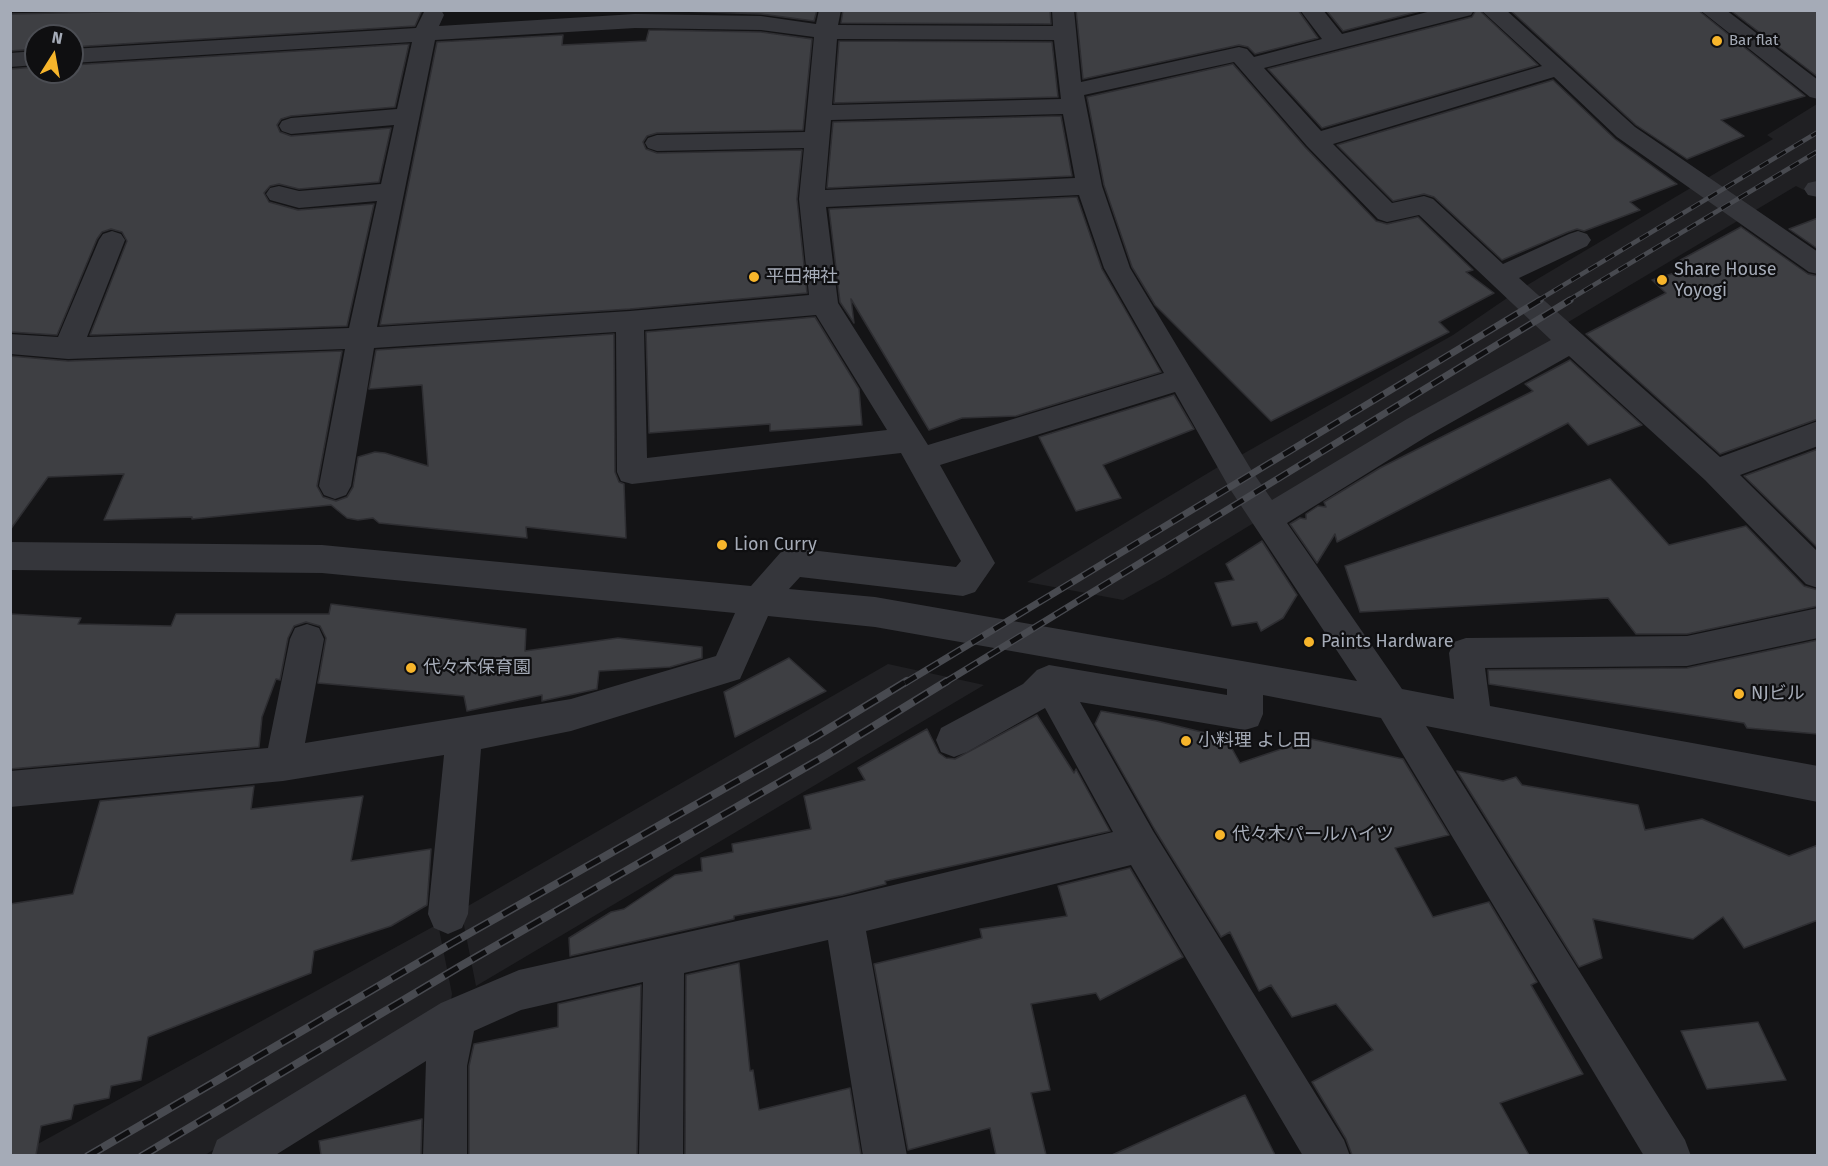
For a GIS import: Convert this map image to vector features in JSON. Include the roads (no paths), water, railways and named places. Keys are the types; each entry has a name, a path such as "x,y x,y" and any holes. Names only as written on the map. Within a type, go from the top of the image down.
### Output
{"street":[{"path":"1311,10 1336,42"},
{"path":"1249,65 1463,10"},
{"path":"1492,10 1626,132 1818,265"},
{"path":"1711,10 1818,92"},
{"path":"84,55 430,22 637,16 761,23 1064,22 1072,99 1089,186 1117,268 1267,519 1392,704 1669,1155"},
{"path":"10,789 283,764 572,715 728,668 757,602 792,562 963,582 979,562 915,450 824,304 812,199 828,21"},
{"path":"335,486 361,338 407,116 430,22"},
{"path":"819,113 1072,99 1239,54 1316,141 1387,213 1424,205 1716,471 1818,574"},
{"path":"1316,141 1558,68"},
{"path":"291,126 407,116"},
{"path":"657,143 817,140"},
{"path":"812,199 1089,186"},
{"path":"279,194 299,200 392,191"},
{"path":"68,348 112,240"},
{"path":"1500,276 1578,240"},
{"path":"10,344 68,348 361,338 630,321 824,304"},
{"path":"630,321 632,472 915,450 1182,379"},
{"path":"1267,519 1418,427 1572,342"},
{"path":"1716,471 1818,433"},
{"path":"10,556 322,560 875,612 1245,676 1818,784"},
{"path":"1474,720 1466,653 1687,651 1818,623"},
{"path":"283,764 307,639"},
{"path":"1049,681 1245,714 1245,676"},
{"path":"954,740 1035,695 1049,681"},
{"path":"1049,681 1140,844 1328,1155"},
{"path":"448,914 464,735"},
{"path":"233,1155 456,1018 519,990 844,917 1140,844"},
{"path":"844,917 885,1155"},
{"path":"661,1155 664,957"},
{"path":"444,1155 446,1066 456,1018"}],"railway":[{"path":"1537,301 1818,132"},
{"path":"1567,301 1818,151"},
{"path":"905,683 1540,300"},
{"path":"944,683 1570,300"},
{"path":"88,1156 454,942 815,737 907,681"},
{"path":"142,1156 459,967 827,755 947,681"}],"place":[{"name":"Bar flat","path":"1717,41"},
{"name":"平田神社","path":"754,277"},
{"name":"Share House Yoyogi","path":"1662,280"},
{"name":"Lion Curry","path":"722,545"},
{"name":"Paints Hardware","path":"1309,642"},
{"name":"代々木保育園","path":"411,668"},
{"name":"NJビル","path":"1739,694"},
{"name":"小料理 よし田","path":"1186,741"},
{"name":"代々木パールハイツ","path":"1220,835"}]}
